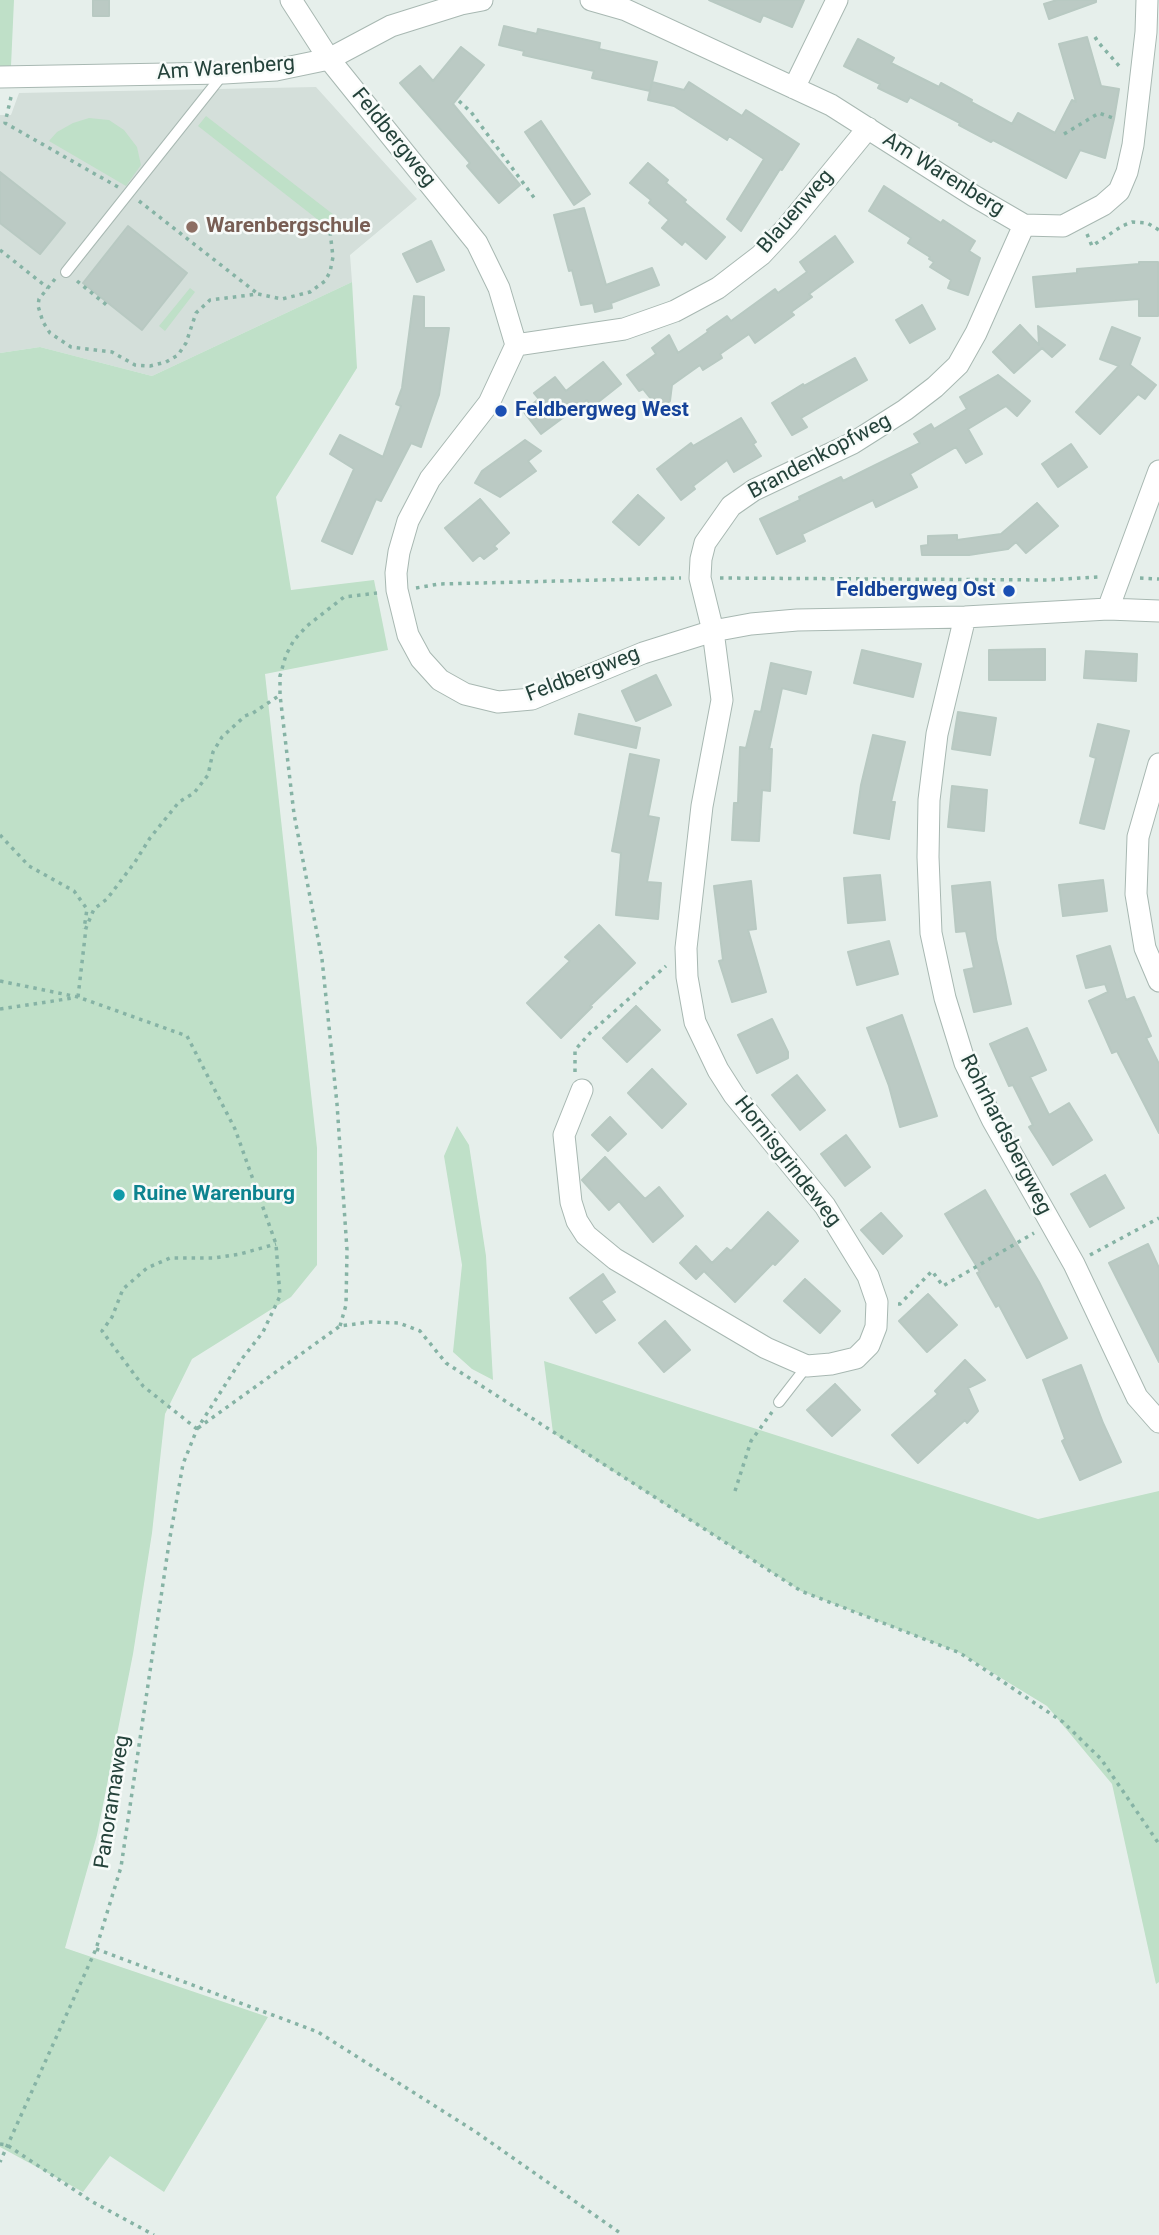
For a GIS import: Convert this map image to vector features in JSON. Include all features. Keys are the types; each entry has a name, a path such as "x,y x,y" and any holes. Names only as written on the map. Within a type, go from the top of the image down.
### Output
{"street":[{"name":"Feldbergweg","path":"291,0 329,59 477,243 499,288 516,345 489,403 430,479 408,520 399,552 397,590 408,635 421,659 440,680 466,694 498,702 533,699 643,653 713,631 751,624 1108,609 1159,611"},
{"name":"Am Warenberg","path":"0,78 225,74 276,70 329,59 391,26 482,0"},
{"name":"Am Warenberg","path":"591,0 626,10 831,105 1024,225 1063,226 1103,205 1119,191 1127,172 1142,73 1147,0"},
{"path":"794,88 837,0"},
{"name":"Blauenweg","path":"516,345 624,329 675,311 718,288 761,255 868,128"},
{"name":"Brandenkopfweg","path":"713,631 700,578 701,559 705,543 731,506 754,490 853,443 874,430 935,387 958,365 982,320 1024,225"},
{"path":"1108,609 1159,471"},
{"name":"Rohrhardsbergweg","path":"965,617 937,734 929,800 931,933 945,999 965,1063 992,1119 1074,1264 1137,1397 1159,1422"},
{"name":"Hornisgrindeweg","path":"713,631 722,700 702,806 686,948 687,977 695,1022 718,1070 734,1095 825,1206 868,1276 877,1302 876,1327 869,1345 856,1358 807,1366"},
{"path":"1159,764 1138,837 1136,894 1145,948 1159,981"},
{"path":"582,1090 564,1135 571,1202 577,1221 586,1235 615,1259 766,1348 807,1366"}],"lane":[{"path":"66,272 225,74"},
{"path":"779,1402 807,1366"}],"path":[{"path":"1096,37 1123,70 1142,73"},
{"path":"459,101 471,112 535,199"},
{"path":"1064,134 1099,113 1119,120"},
{"path":"1081,218 1092,246 1132,222 1147,223 1159,230"},
{"path":"0,250 48,288 39,299 38,306 50,333 71,347 113,352 135,365 150,366 166,362 178,355 186,342 196,313 210,300 258,294 282,299 310,292 325,281 331,272 329,223"},
{"path":"76,280 109,307"},
{"path":"340,1326 346,1305 347,1250 337,1104 322,959 294,814 280,695 280,676 286,655 294,640 307,626 344,597 439,584 700,578 1047,580 1119,576 1159,579"},
{"path":"78,997 86,928 94,909 107,899 179,802 194,793 208,775 213,752 222,737 245,716 280,695"},
{"path":"0,835 29,866 74,891 87,909 78,997"},
{"path":"582,1090 575,1073 575,1050 590,1033 686,948"},
{"name":"Panoramaweg","path":"0,981 78,997 187,1035 235,1129 276,1244 280,1296 263,1332 241,1360 197,1429 183,1464 121,1867 96,1949 0,2162"},
{"path":"0,1009 78,997"},
{"path":"1074,1264 1159,1218"},
{"path":"877,1302 900,1304 932,1272 943,1286 1051,1223"},
{"path":"276,1244 214,1258 170,1258 147,1268 123,1289 112,1317 102,1331 143,1386 197,1429 340,1326 370,1322 399,1323 420,1331 446,1363 802,1591 960,1653 1063,1721 1101,1759 1159,1844"},
{"path":"734,1491 751,1441 779,1402"},
{"path":"96,1949 318,2032 476,2132 623,2235"},
{"path":"0,2144 7,2145 91,2201 154,2235"}],"shaded area":[{"name":"Warenbergschule","path":"316,87 417,199 350,255 352,282 152,376 40,347 0,353 0,115 11,115 19,93"}],"green space":[{"path":"0,0 14,0 11,66 0,66"},
{"path":"206,116 334,215 326,226 198,126"},
{"path":"89,118 109,120 124,130 137,147 141,165 126,186 49,141 57,132"},
{"path":"352,282 357,368 276,497 291,590 374,580 388,650 265,674 317,1148 317,1265 291,1297 192,1359 165,1414 152,1533 133,1654 97,1835 65,1948 268,2017 164,2192 110,2156 83,2192 0,2147 0,353 40,347 152,376"},
{"path":"190,288 195,292 165,331 159,326"},
{"path":"457,1126 469,1145 486,1256 493,1380 472,1369 453,1352 462,1265 444,1156"},
{"path":"544,1361 1038,1519 1159,1491 1159,1982 1156,1984 1112,1784 1047,1706 960,1653 801,1591 553,1433"}],"building":[{"path":"93,0 109,0 109,16 93,16"},
{"path":"709,0 804,0 792,27 763,15 760,22"},
{"path":"1057,0 1096,2 1049,19 1044,4"},
{"path":"504,26 537,34 538,29 600,43 599,49 657,62 650,91 592,78 594,71 523,55 524,51 499,45"},
{"path":"1087,37 1101,86 1119,89 1105,158 1080,150 1066,178 993,140 991,142 910,97 907,102 878,88 880,84 844,66 858,39 894,58 891,63 939,87 941,83 1012,124 1018,113 1055,133 1072,100 1076,102 1059,44"},
{"path":"461,47 484,65 453,104 520,185 499,203 467,166 470,163 400,83 420,66 433,81"},
{"path":"652,82 684,90 689,82 742,116 746,110 799,144 741,231 727,219 764,159 729,136 727,140 674,106 648,100"},
{"path":"541,121 590,194 574,205 525,132"},
{"path":"648,163 668,180 666,183 686,200 684,202 725,237 706,259 685,241 682,245 662,228 669,220 649,203 651,200 630,183"},
{"path":"0,172 65,223 40,254 0,223"},
{"path":"884,186 941,223 943,220 975,241 969,251 980,258 968,295 948,288 951,280 930,267 934,262 908,243 911,238 869,211"},
{"path":"584,208 606,285 652,268 659,285 611,303 612,308 595,312 593,303 581,305 554,215"},
{"path":"128,226 187,273 142,330 83,283"},
{"path":"835,236 853,262 809,294 812,297 791,312 794,315 755,343 749,334 720,354 722,358 703,370 700,365 672,385 670,401 664,406 655,404 643,389 639,391 627,375 656,354 652,348 669,335 678,353 727,316 731,321 775,289 778,293 807,272 800,262"},
{"path":"431,241 444,270 417,282 403,254"},
{"path":"1158,262 1158,316 1139,316 1139,299 1036,307 1033,277 1077,273 1077,269"},
{"path":"414,296 424,297 424,328 449,328 439,395 421,447 411,443 381,501 376,499 352,554 322,541 354,469 330,454 340,435 383,457 401,406 396,404 402,388"},
{"path":"922,305 935,329 910,343 896,320"},
{"path":"1020,325 1039,345 1038,326 1065,345 1052,357 1042,348 1014,373 993,352"},
{"path":"1112,327 1140,338 1130,365 1156,385 1145,399 1138,394 1100,434 1076,412 1119,366 1100,359"},
{"path":"855,358 867,380 801,418 807,427 792,435 772,403"},
{"path":"603,362 621,384 592,407 587,400 541,434 523,411 539,399 534,393 555,377 566,391"},
{"path":"998,375 1030,401 1017,416 1006,406 968,429 982,454 966,463 956,447 910,474 917,487 876,507 873,500 802,534 805,541 777,554 760,519 841,477 843,481 920,443 914,434 931,424 934,429 967,409 960,397"},
{"path":"741,418 761,456 734,472 727,460 693,486 695,489 681,500 657,469 691,443 693,446"},
{"path":"525,440 541,451 528,461 536,471 500,497 475,483 482,471"},
{"path":"1071,444 1087,467 1058,487 1042,464"},
{"path":"638,495 664,518 639,545 613,522"},
{"path":"480,499 509,533 494,546 497,549 484,559 480,555 473,561 445,528"},
{"path":"1037,503 1058,526 1026,553 1016,542 1008,549 969,555 922,555 921,546 928,545 928,536 957,535 957,540 1001,534"},
{"path":"1045,649 1045,680 989,680 989,650"},
{"path":"862,650 921,664 913,697 854,683"},
{"path":"1086,651 1137,654 1136,681 1084,678"},
{"path":"771,663 811,672 806,694 782,688 769,749 772,749 770,791 762,790 759,841 732,840 734,803 738,803 740,747 746,748 755,711 761,712"},
{"path":"656,675 671,705 636,721 622,691"},
{"path":"958,712 996,718 990,755 952,749"},
{"path":"579,714 640,728 636,748 575,734"},
{"path":"1098,724 1129,731 1104,829 1080,823 1096,758 1090,756"},
{"path":"873,735 905,742 891,802 895,802 889,839 854,833 861,785"},
{"path":"630,754 659,760 648,816 659,818 647,882 661,883 658,919 616,915 621,853 612,851"},
{"path":"952,786 987,790 984,831 948,827"},
{"path":"880,875 885,920 848,923 844,878"},
{"path":"1103,880 1107,911 1063,916 1059,885"},
{"path":"751,881 756,929 748,930 766,992 732,1002 719,961 723,960 714,886"},
{"path":"990,882 996,939 1011,1004 974,1012 964,970 974,968 966,931 956,932 952,886"},
{"path":"599,925 635,963 561,1038 527,1003 570,961 565,957"},
{"path":"889,941 898,974 857,985 848,952"},
{"path":"1110,946 1126,1000 1134,997 1151,1036 1146,1038 1159,1064 1159,1133 1117,1051 1112,1053 1089,1001 1108,992 1105,984 1086,988 1077,956"},
{"path":"636,1006 660,1030 627,1062 603,1038"},
{"path":"902,1015 937,1116 900,1127 889,1086 867,1028"},
{"path":"772,1019 788,1052 788,1058 757,1073 738,1035"},
{"path":"1027,1028 1046,1070 1030,1077 1049,1115 1069,1103 1092,1140 1053,1165 1029,1127 1033,1125 1013,1085 1009,1086 990,1044"},
{"path":"652,1069 686,1104 662,1128 628,1093"},
{"path":"797,1075 825,1110 800,1130 772,1095"},
{"path":"610,1117 626,1134 608,1151 592,1135"},
{"path":"846,1135 870,1167 845,1186 821,1154"},
{"path":"605,1157 645,1199 659,1187 683,1216 653,1242 619,1201 609,1210 582,1180"},
{"path":"1105,1175 1124,1208 1090,1227 1071,1194"},
{"path":"985,1190 1039,1282 1067,1338 1027,1358 945,1214"},
{"path":"768,1212 798,1241 735,1302 704,1271 696,1279 680,1263 696,1246 712,1263 727,1248 731,1251"},
{"path":"881,1213 902,1236 883,1254 861,1230"},
{"path":"1148,1244 1159,1268 1159,1362 1109,1263"},
{"path":"603,1274 615,1292 601,1301 615,1320 596,1333 570,1298"},
{"path":"805,1279 840,1311 820,1333 784,1301"},
{"path":"928,1294 957,1325 927,1352 899,1321"},
{"path":"665,1321 690,1350 664,1372 639,1343"},
{"path":"965,1360 985,1380 968,1388 978,1411 918,1463 892,1435 938,1394 935,1391"},
{"path":"1081,1365 1121,1462 1080,1480 1062,1441 1065,1439 1043,1380"},
{"path":"835,1384 860,1410 832,1436 807,1410"}],"place":[{"name":"Warenbergschule","path":"192,227"},
{"name":"Feldbergweg West","path":"501,411"},
{"name":"Feldbergweg Ost","path":"1009,591"},
{"name":"Ruine Warenburg","path":"119,1195"}]}
